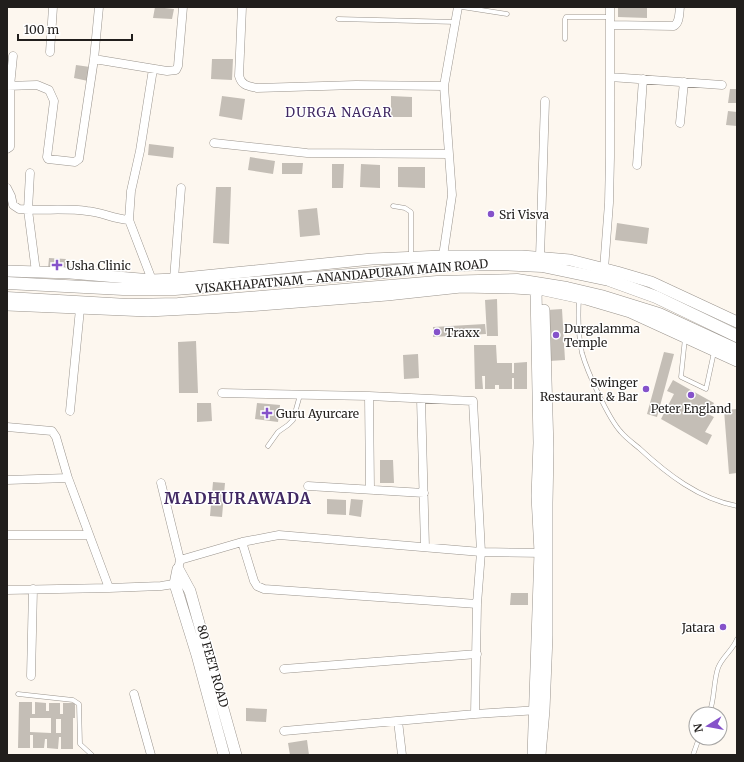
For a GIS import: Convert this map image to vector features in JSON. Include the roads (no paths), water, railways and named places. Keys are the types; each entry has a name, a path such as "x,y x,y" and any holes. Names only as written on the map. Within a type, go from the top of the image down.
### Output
{"main road":[{"name":"VISAKHAPATNAM - ANANDAPURAM MAIN ROAD","path":"7,283 123,290 175,289 374,273 451,265 496,264 542,266 609,280 656,297 737,336"},
{"name":"VISAKHAPATNAM - ANANDAPURAM MAIN ROAD","path":"7,298 128,304 178,304 437,282 517,280 540,287 601,296 659,314 737,350"}],"street":[{"path":"50,52 53,7"},
{"path":"8,86 37,85 49,90 54,101 47,156 48,159 75,162 79,159 94,59 99,7"},
{"path":"94,59 167,71 176,70 178,66 183,7"},
{"path":"242,7 239,76 241,82 246,86 257,88 333,85 444,86"},
{"path":"443,256 452,195 444,86 458,7"},
{"path":"604,269 609,202 610,7"},
{"path":"610,21 674,26 677,24 679,18 680,7"},
{"path":"7,149 10,147 8,86 13,56"},
{"path":"152,280 129,220 131,191 140,151 153,69"},
{"path":"610,77 722,84"},
{"path":"637,165 643,79"},
{"path":"680,123 684,82"},
{"path":"540,257 545,102"},
{"path":"214,143 307,153 449,154"},
{"path":"30,173 28,210 36,272"},
{"path":"7,188 14,207 20,209 65,209 89,211 110,217 129,220"},
{"path":"174,279 180,188"},
{"path":"7,271 152,280 372,259 490,255 540,257 570,260 651,282 737,322"},
{"path":"7,305 148,311 246,306 387,295 461,287 540,287 630,312 714,349 737,361"},
{"path":"533,755 548,636 544,553 548,450 540,287"},
{"path":"70,411 80,309"},
{"path":"222,393 369,396 473,401 481,552 477,604 475,714"},
{"path":"369,396 370,489"},
{"path":"421,399 425,547"},
{"path":"7,427 52,431 56,437 68,478 109,588"},
{"path":"7,480 68,478"},
{"path":"162,483 179,565 180,583"},
{"path":"308,486 370,489 424,494"},
{"path":"7,535 89,534"},
{"path":"179,565 242,542 279,535 481,552 544,553"},
{"path":"242,542 254,581 258,586 264,589 477,604"},
{"path":"7,590 109,588 180,583 190,591 236,755"},
{"name":"80 FEET ROAD","path":"180,583 197,655 224,755"},
{"path":"31,676 33,589"},
{"path":"284,669 477,654"},
{"path":"134,694 151,755"},
{"path":"284,731 475,714 539,710"},
{"path":"539,710 540,755"},
{"path":"398,721 402,755"}],"lane":[{"path":"462,7 507,14"},
{"path":"565,39 566,17 610,21"},
{"path":"338,19 456,22"},
{"path":"393,206 405,208 411,212 411,257"},
{"path":"579,298 578,324 582,353 591,378 612,420 621,432 650,458 696,492 718,501 737,506"},
{"path":"686,337 681,377 706,389 714,349"},
{"path":"268,446 278,432 293,420 300,395"},
{"path":"712,706 718,668 737,639"},
{"path":"18,694 73,700 79,704 80,744 92,755"}],"place":[{"name":"Sri Visva","path":"491,214"},
{"name":"Usha Clinic","path":"57,265"},
{"name":"Traxx","path":"437,332"},
{"name":"Durgalamma Temple","path":"556,335"},
{"name":"Swinger Restaurant & Bar","path":"646,389"},
{"name":"Peter England","path":"691,395"},
{"name":"Guru Ayurcare","path":"267,413"},
{"name":"Jatara","path":"723,627"}],"district":[{"name":"DURGA NAGAR","path":"339,112"},
{"name":"MADHURAWADA","path":"238,498"}]}
